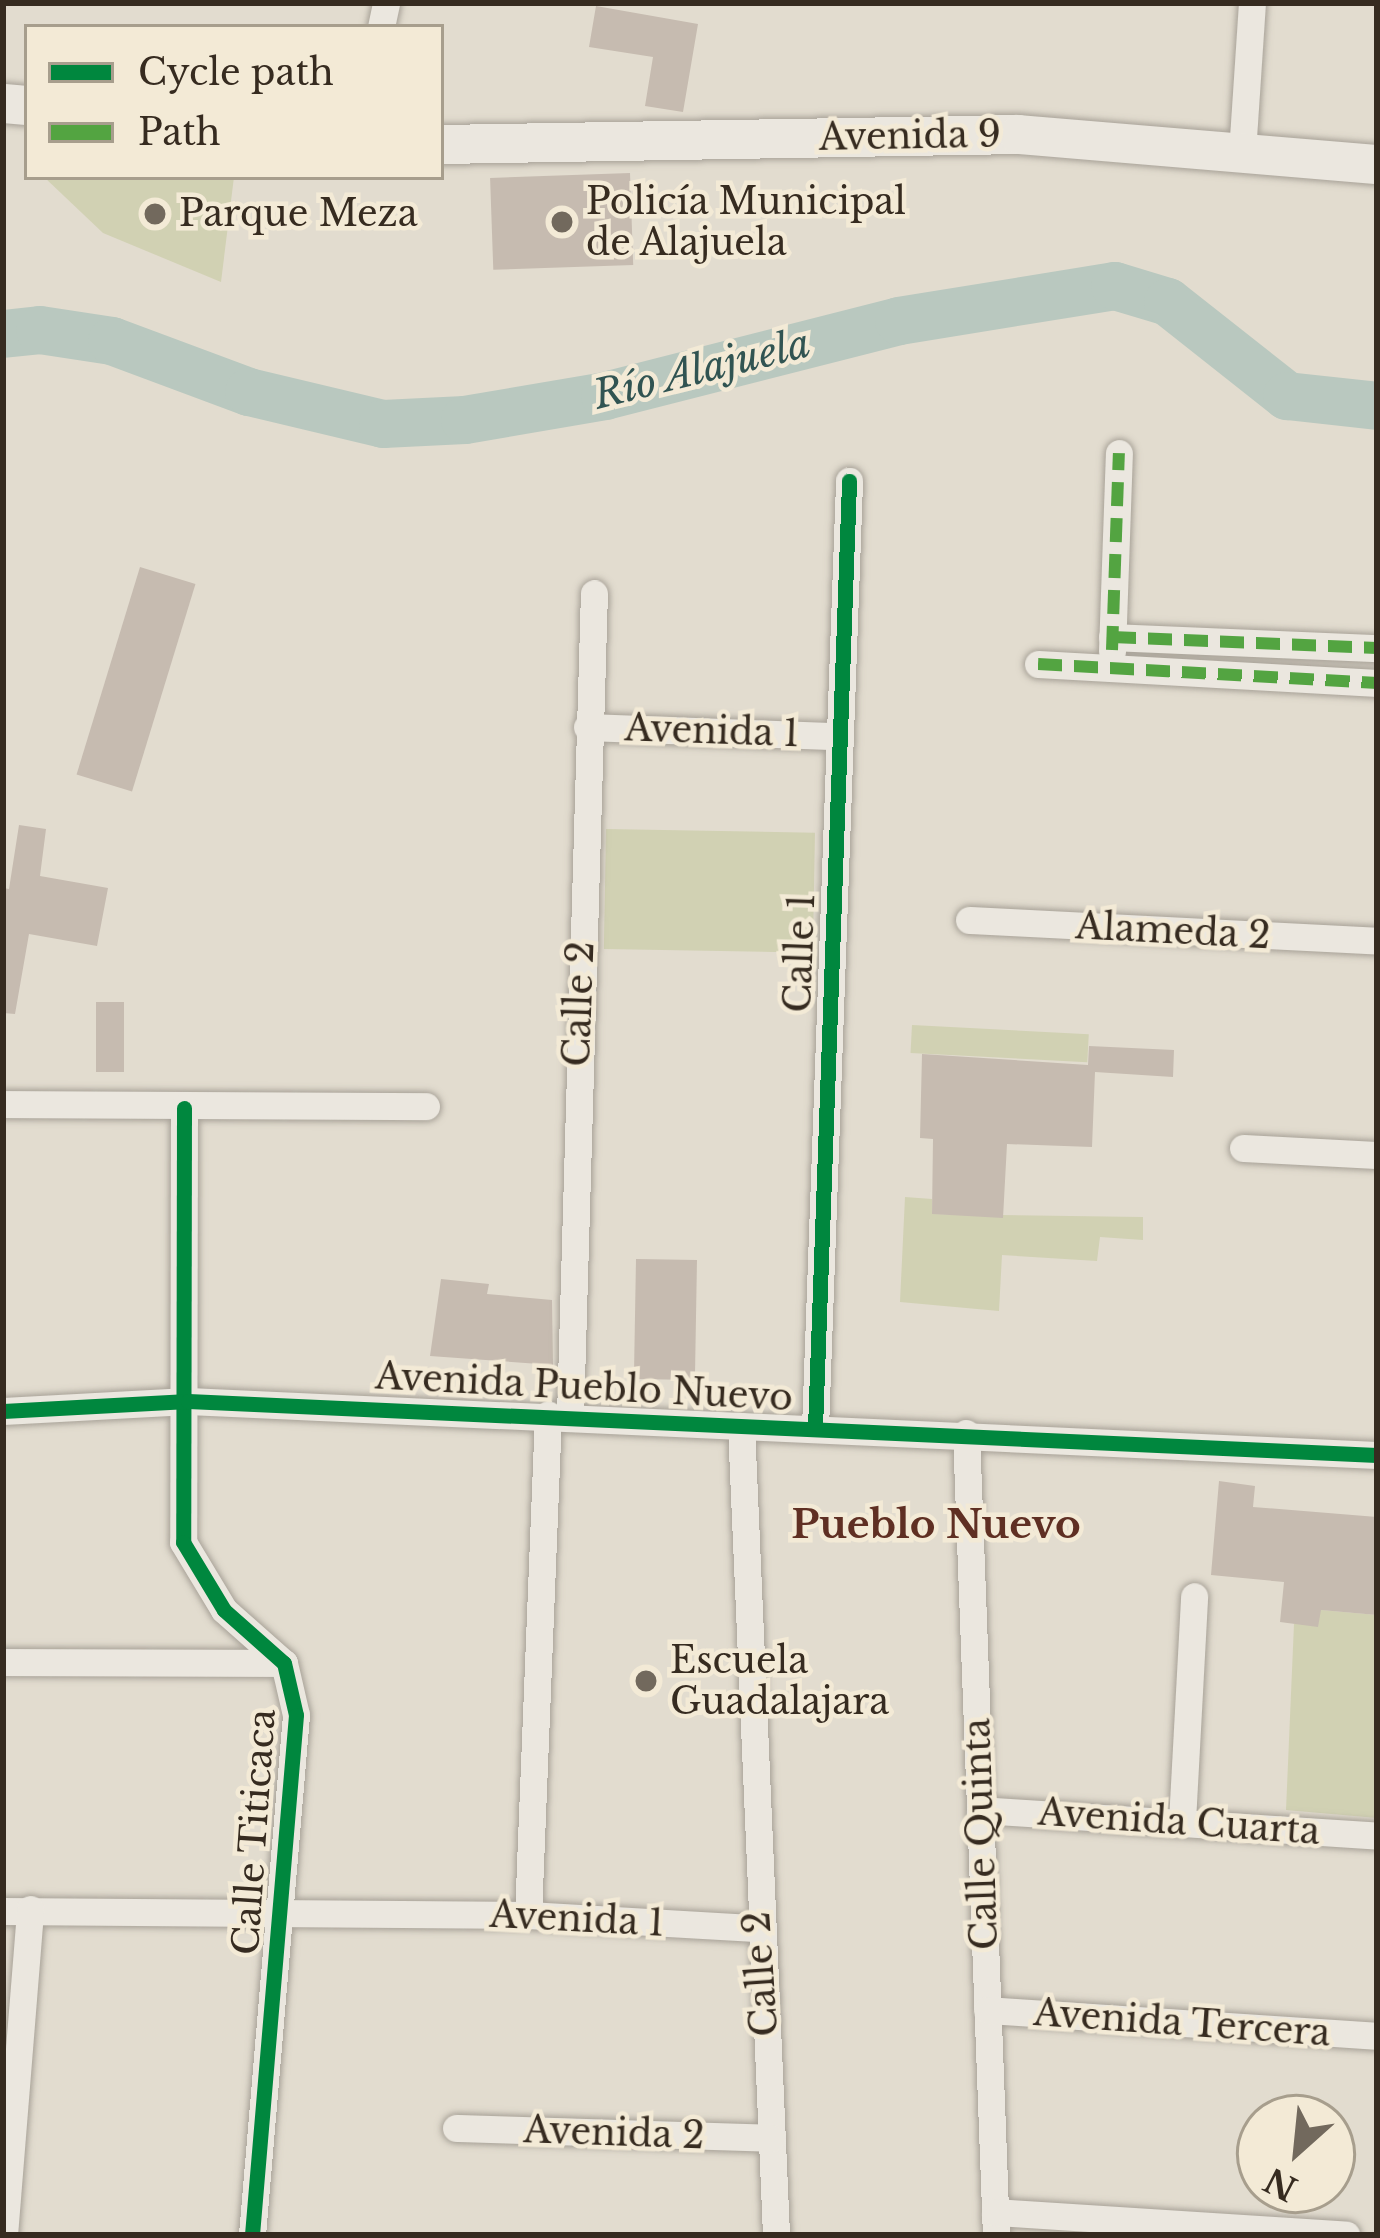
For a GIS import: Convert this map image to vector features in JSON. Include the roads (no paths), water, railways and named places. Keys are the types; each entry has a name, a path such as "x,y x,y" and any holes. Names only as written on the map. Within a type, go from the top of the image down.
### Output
{"street":[{"path":"1242,153 1252,3"},
{"name":"Avenida 9","path":"444,144 1018,134 1377,164"},
{"path":"1111,668 1119,454"},
{"name":"Calle 1","path":"815,1428 849,481"},
{"name":"Calle 2","path":"559,1414 594,593"},
{"path":"1112,638 1377,648"},
{"path":"1038,664 1377,683"},
{"name":"Avenida 1","path":"587,727 837,736"},
{"name":"Alameda 2","path":"969,920 1377,941"},
{"path":"3,1104 426,1106"},
{"name":"Calle Titicaca","path":"184,1108 188,1401 184,1543 224,1610 284,1663 296,1715 252,2235"},
{"path":"1243,1148 1377,1155"},
{"name":"Avenida Pueblo Nuevo","path":"3,1411 188,1401 559,1414 1377,1455"},
{"path":"528,1916 559,1414"},
{"name":"Calle 2","path":"741,1426 757,1928 776,2235"},
{"name":"Calle Quinta","path":"966,1433 995,2224"},
{"path":"1182,1821 1194,1596"},
{"path":"3,1661 284,1663"},
{"name":"Avenida Cuarta","path":"980,1810 1377,1836"},
{"path":"4,2235 16,1910"},
{"name":"Avenida 1","path":"16,1910 398,1912 757,1928"},
{"name":"Avenida Tercera","path":"987,2010 1377,2036"},
{"name":"Avenida 2","path":"456,2128 772,2138"},
{"path":"995,2224 1346,2235"}],"waterway":[{"name":"Río Alajuela","path":"3,334 40,330 112,341 249,392 383,424 465,420 605,396 899,321 1115,286 1168,302 1287,396 1377,406"}],"place":[{"name":"Parque Meza","path":"155,214"},
{"name":"Policía Municipal de Alajuela","path":"562,222"},
{"name":"Escuela Guadalajara","path":"646,1681"}],"district":[{"name":"Pueblo Nuevo","path":"936,1525"}]}
